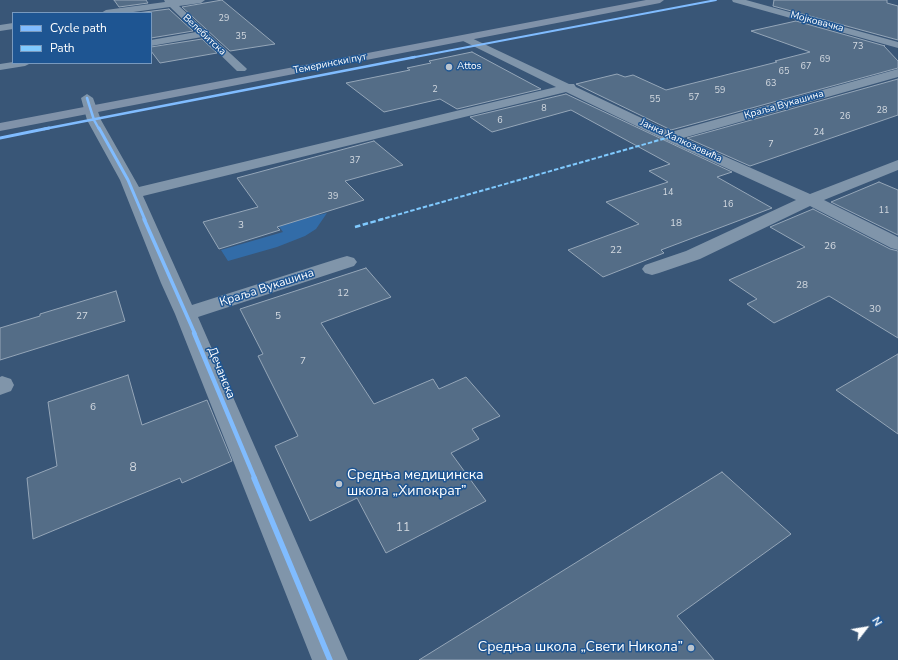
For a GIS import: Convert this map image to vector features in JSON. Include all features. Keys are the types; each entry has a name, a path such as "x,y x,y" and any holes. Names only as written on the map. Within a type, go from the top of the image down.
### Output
{"main road":[{"name":"Темерински пут","path":"321,55 616,0"},
{"name":"Темерински пут","path":"0,114 93,101 465,38 660,0"},
{"path":"115,92 254,67"},
{"name":"Темерински пут","path":"0,126 93,101"}],"street":[{"path":"112,12 170,2 201,0"},
{"name":"Мојковачка","path":"736,0 898,44"},
{"name":"Велебитска","path":"170,2 241,69"},
{"path":"0,28 12,26"},
{"path":"152,43 203,34"},
{"name":"Јанка Халкозовића","path":"465,38 570,87 670,137 810,200 898,244"},
{"path":"0,67 19,64"},
{"name":"Краља Вукашина","path":"670,137 898,73"},
{"path":"133,193 570,87"},
{"name":"Дечанска","path":"93,101 94,120 128,180 186,314 330,660"},
{"path":"652,268 693,255 810,200 898,165"},
{"name":"Краља Вукашина","path":"186,314 347,262"}],"shaded area":[{"path":"300,195 319,215 327,213 316,229 305,236 277,247 228,261 221,250 283,232 263,205"}],"building":[{"path":"114,0 146,0 148,3 119,7"},
{"path":"222,0 275,44 230,51 182,7"},
{"path":"774,0 887,0 887,3 898,6 898,40 773,6"},
{"path":"169,9 193,31 152,38 152,12 145,12"},
{"path":"796,21 885,46 898,61 898,68 671,130 576,84 617,74 625,77 633,75 666,90 777,62 775,61 810,52 751,31"},
{"path":"202,39 217,53 160,63 152,52 152,47"},
{"path":"472,52 541,89 457,109 440,99 384,112 346,83 410,70 407,68 431,63 429,61"},
{"path":"898,79 898,115 750,166 687,138"},
{"path":"566,94 732,172 717,177 772,208 661,250 664,253 603,277 568,250 639,224 606,202 668,182 649,171 670,164 571,110 492,132 470,117"},
{"path":"374,141 403,165 345,181 364,200 277,227 280,230 219,249 203,222 258,207 237,178"},
{"path":"879,182 898,190 898,235 831,202"},
{"path":"813,209 890,249 898,251 898,338 829,296 774,323 747,304 757,299 729,280 805,247 770,227"},
{"path":"366,268 391,297 321,323 374,404 433,379 439,389 466,377 500,416 472,429 479,439 451,453 486,501 386,553 357,498 310,521 275,446 298,436 258,356 263,354 240,309"},
{"path":"116,291 125,321 0,360 0,328"},
{"path":"898,354 898,434 836,390"},
{"path":"128,375 142,425 207,400 232,461 182,483 180,478 33,539 27,478 57,466 48,402"},
{"path":"722,472 791,534 677,616 714,660 419,660"}],"marked path":[{"path":"355,227 670,137"}],"cycle path":[{"path":"0,138 479,44 716,0"},
{"path":"87,98 94,120 128,180 171,283 186,314 330,660"}],"place":[{"name":"Attos","path":"449,67"},
{"name":"Средња медицинска школа „Хипократ”","path":"339,484"},
{"name":"Средња школа „Свети Никола”","path":"691,648"}]}
